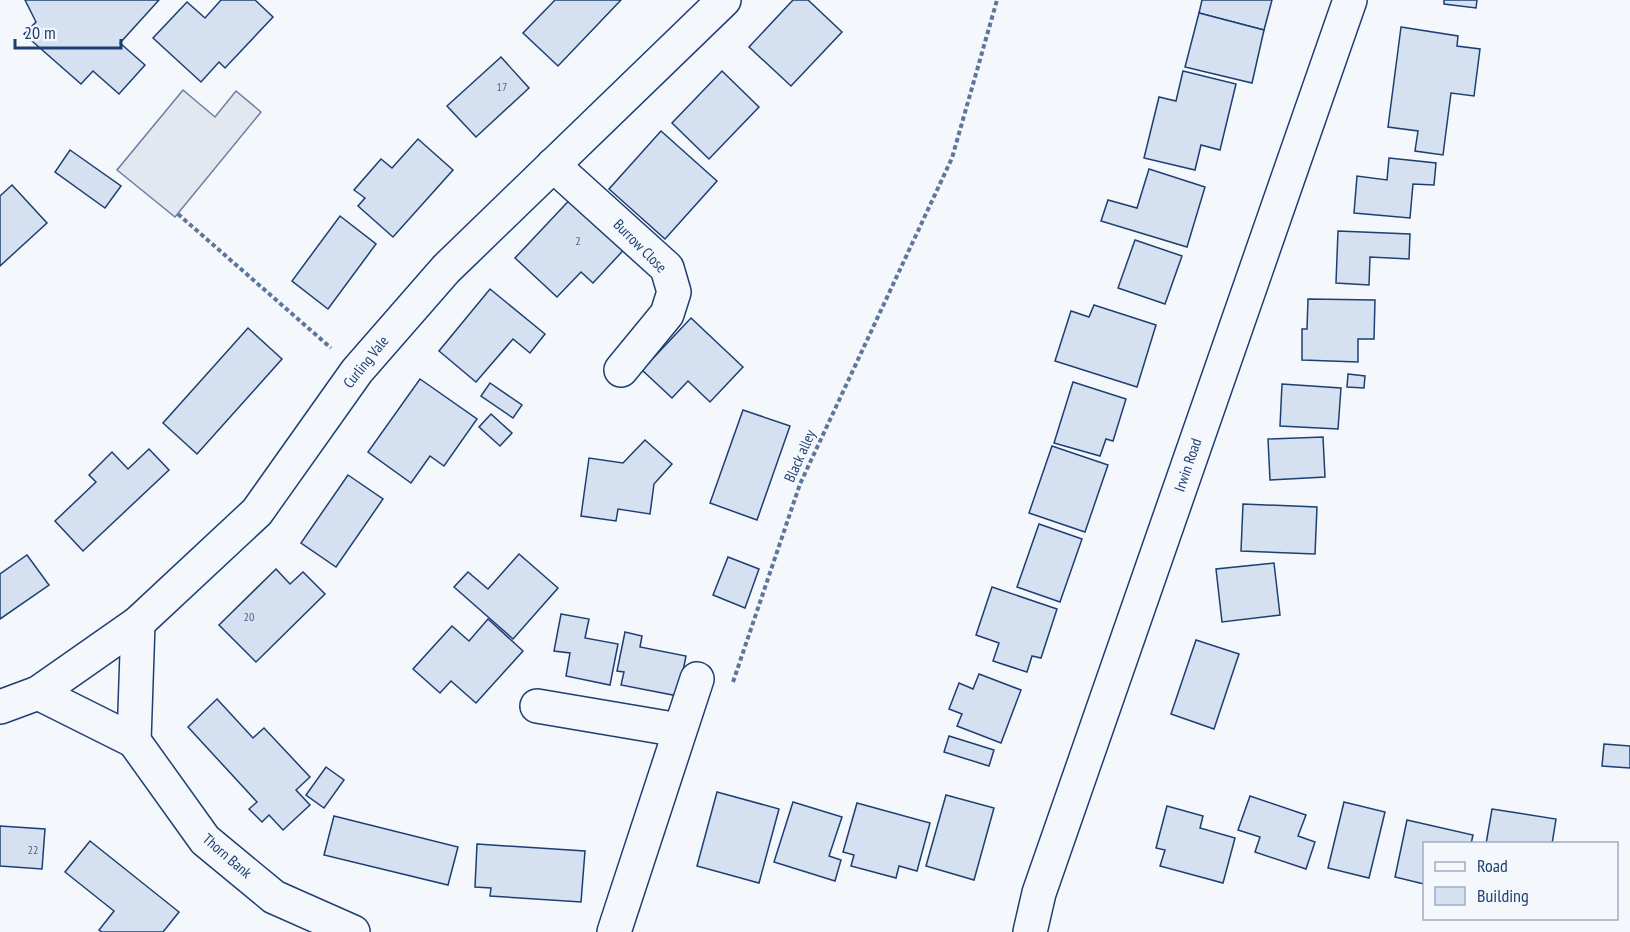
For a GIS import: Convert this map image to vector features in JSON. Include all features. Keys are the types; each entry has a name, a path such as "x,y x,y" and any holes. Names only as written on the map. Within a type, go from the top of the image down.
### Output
{"street":[{"name":"Curling Vale","path":"0,707 38,693 138,623 257,512 357,371 446,269 724,0"},
{"name":"Irwin Road","path":"1030,932 1039,893 1350,0"},
{"name":"Burrow Close","path":"553,165 668,268 674,292 667,314 621,370"},
{"path":"134,741 138,623"},
{"path":"615,932 697,679"},
{"name":"Thorn Bank","path":"38,693 134,741 205,840 274,897 353,932"},
{"path":"537,706 679,730"}],"path":[{"name":"Black alley","path":"730,691 800,484 952,158 997,0"},
{"path":"178,214 357,371"}],"shaded area":[{"path":"183,90 215,117 236,91 261,112 175,217 117,170"}],"building":[{"path":"25,0 159,0 120,43 145,65 119,94 93,71 81,84 24,34 36,22"},
{"path":"221,0 255,0 273,17 225,68 219,62 201,82 153,38 187,2 205,18"},
{"path":"555,0 621,0 558,66 523,33"},
{"path":"793,0 808,0 842,32 791,86 749,47"},
{"path":"1202,0 1272,0 1264,30 1199,13"},
{"path":"1444,0 1477,0 1476,8 1444,4"},
{"path":"1199,13 1264,30 1252,83 1185,67"},
{"path":"1401,27 1458,36 1457,46 1480,49 1474,96 1451,93 1443,155 1415,151 1418,131 1388,127"},
{"path":"501,57 529,88 476,137 447,106"},
{"path":"722,71 759,107 709,159 672,123"},
{"path":"1183,71 1236,84 1220,150 1201,145 1195,170 1144,158 1159,97 1176,101"},
{"path":"661,131 717,181 665,239 609,189"},
{"path":"418,139 453,170 393,237 358,206 365,198 354,190 381,159 392,168"},
{"path":"70,150 121,186 105,208 55,172"},
{"path":"1389,158 1436,163 1434,185 1413,184 1410,218 1354,213 1357,176 1387,180"},
{"path":"1149,169 1205,187 1187,247 1101,221 1108,200 1137,208"},
{"path":"12,185 47,223 0,266 0,196"},
{"path":"577,192 631,242 593,283 581,272 557,297 515,258"},
{"path":"340,216 376,244 328,309 292,281"},
{"path":"1338,231 1410,234 1409,259 1370,257 1369,285 1336,283"},
{"path":"1135,240 1182,256 1165,304 1118,288"},
{"path":"490,289 545,334 530,353 513,339 476,382 439,351"},
{"path":"1308,299 1375,300 1374,339 1358,339 1358,362 1302,360 1302,329 1307,329"},
{"path":"1094,305 1156,325 1137,387 1055,361 1071,311 1089,317"},
{"path":"691,318 743,367 710,402 688,381 672,398 642,370"},
{"path":"248,328 282,359 197,454 163,423"},
{"path":"1348,374 1365,376 1364,388 1347,387"},
{"path":"420,379 477,419 444,466 430,456 411,483 368,452"},
{"path":"1073,382 1126,399 1113,441 1106,439 1100,456 1054,443"},
{"path":"490,383 522,405 513,418 481,396"},
{"path":"1282,384 1341,388 1338,429 1280,426"},
{"path":"743,410 790,426 757,520 710,503"},
{"path":"491,414 512,433 500,446 479,427"},
{"path":"1323,437 1325,477 1270,480 1268,439"},
{"path":"645,440 672,464 654,484 650,514 618,509 616,521 581,516 589,458 623,463"},
{"path":"1052,446 1108,465 1085,532 1029,513"},
{"path":"149,449 169,470 83,551 55,521 96,482 89,475 112,452 128,469"},
{"path":"348,475 383,499 336,567 301,543"},
{"path":"1243,504 1317,507 1315,554 1241,551"},
{"path":"1039,524 1082,539 1060,602 1017,587"},
{"path":"519,554 558,588 513,639 454,587 468,572 488,589"},
{"path":"27,555 49,585 0,619 0,574"},
{"path":"728,557 759,569 745,608 713,595"},
{"path":"1274,563 1280,615 1222,622 1216,569"},
{"path":"276,569 290,584 303,572 325,594 256,662 219,625"},
{"path":"992,587 1057,609 1041,658 1032,656 1027,672 993,661 999,643 976,635"},
{"path":"561,614 589,619 585,638 618,644 610,685 566,676 570,653 554,651"},
{"path":"488,619 523,651 476,703 451,681 440,693 413,669 452,626 469,641"},
{"path":"625,632 642,636 640,647 686,656 678,696 621,685 624,672 617,671"},
{"path":"1196,640 1239,654 1214,729 1171,714"},
{"path":"979,674 1021,690 1001,743 957,726 962,714 949,709 959,683 973,689"},
{"path":"217,699 253,738 264,728 310,777 296,790 310,805 283,830 269,815 262,822 249,809 257,802 188,727"},
{"path":"949,736 994,750 989,766 944,752"},
{"path":"1604,744 1630,746 1630,768 1602,766"},
{"path":"326,767 344,780 324,808 306,795"},
{"path":"717,792 779,809 759,883 697,866"},
{"path":"946,795 994,808 974,880 926,866"},
{"path":"1250,796 1306,815 1298,836 1315,842 1306,869 1255,852 1260,837 1238,830"},
{"path":"793,802 842,817 829,856 841,860 835,881 774,862"},
{"path":"1344,802 1385,812 1369,878 1328,868"},
{"path":"857,803 930,823 917,871 899,866 896,878 851,866 854,855 843,852"},
{"path":"1167,806 1203,816 1200,828 1235,838 1223,883 1160,866 1165,850 1156,848"},
{"path":"1492,809 1556,819 1552,842 1486,842"},
{"path":"334,816 458,847 448,885 324,855"},
{"path":"1407,820 1473,835 1471,842 1423,842 1423,884 1395,877"},
{"path":"0,826 45,829 42,869 0,866"},
{"path":"90,841 179,912 163,932 102,932 99,930 114,911 65,872"},
{"path":"477,844 585,851 581,902 490,896 491,888 475,887"}]}
